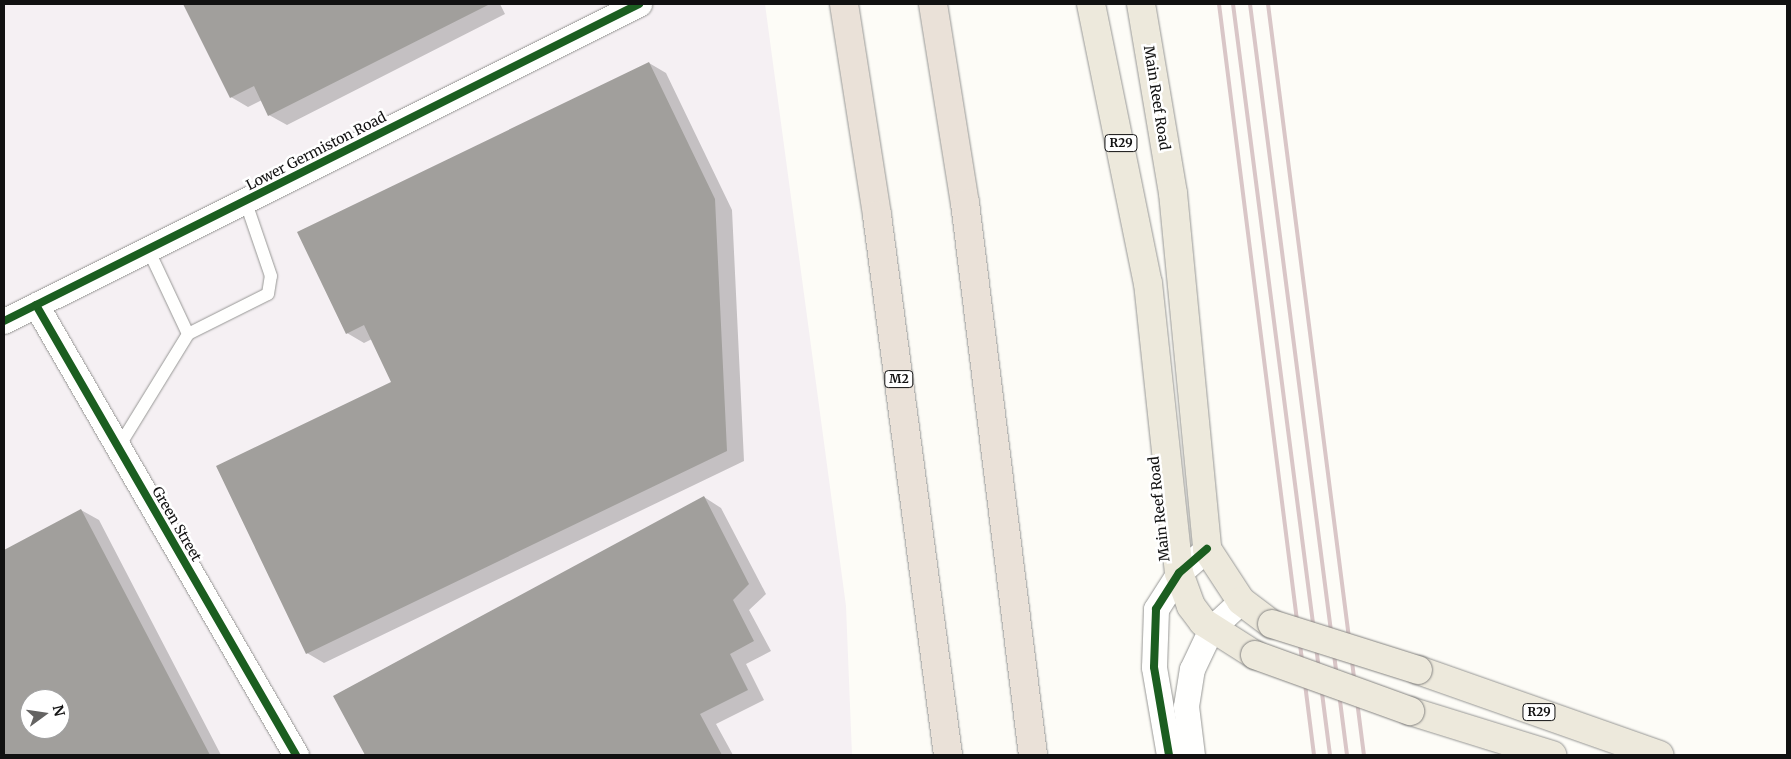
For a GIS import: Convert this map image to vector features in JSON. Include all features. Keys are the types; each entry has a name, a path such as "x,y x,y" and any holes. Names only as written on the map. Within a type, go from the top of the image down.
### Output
{"highway":[{"name":"M2","path":"844,4 877,215 948,755"},
{"path":"933,4 965,203 1033,755"}],"main road":[{"name":"Main Reef Road","path":"1091,4 1148,284 1179,573 1191,606 1211,629 1255,655 1410,711 1552,755"},
{"name":"Main Reef Road","path":"1141,4 1182,278 1207,550 1241,601 1272,624 1418,670 1660,755"}],"street":[{"name":"Lower Germiston Road","path":"4,321 639,4"},
{"name":"Green Street","path":"36,305 296,755"},
{"path":"1169,755 1154,667 1156,609 1179,573 1207,550"},
{"path":"1192,755 1186,706 1192,669 1211,629 1241,601"}],"lane":[{"path":"118,448 188,334 268,294 272,276 245,200"},
{"path":"148,249 188,334"}],"shaded area":[{"path":"4,4 765,4 846,606 852,755 4,755"}],"building":[{"path":"183,4 490,4 268,116 254,86 230,98"},
{"path":"649,62 715,199 727,451 306,654 216,466 391,382 364,325 346,334 297,232"},
{"path":"704,496 749,584 733,600 754,641 730,654 748,690 700,714 722,755 365,755 333,696"},
{"path":"81,509 210,755 4,755 4,550"}],"railway":[{"path":"1219,4 1314,755"},
{"path":"1233,4 1330,755"},
{"path":"1250,4 1347,755"},
{"path":"1268,4 1364,755"}],"cycle path":[{"path":"4,321 639,4"},
{"path":"36,305 296,755"},
{"path":"1169,755 1154,667 1156,609 1179,573 1207,549"}]}
